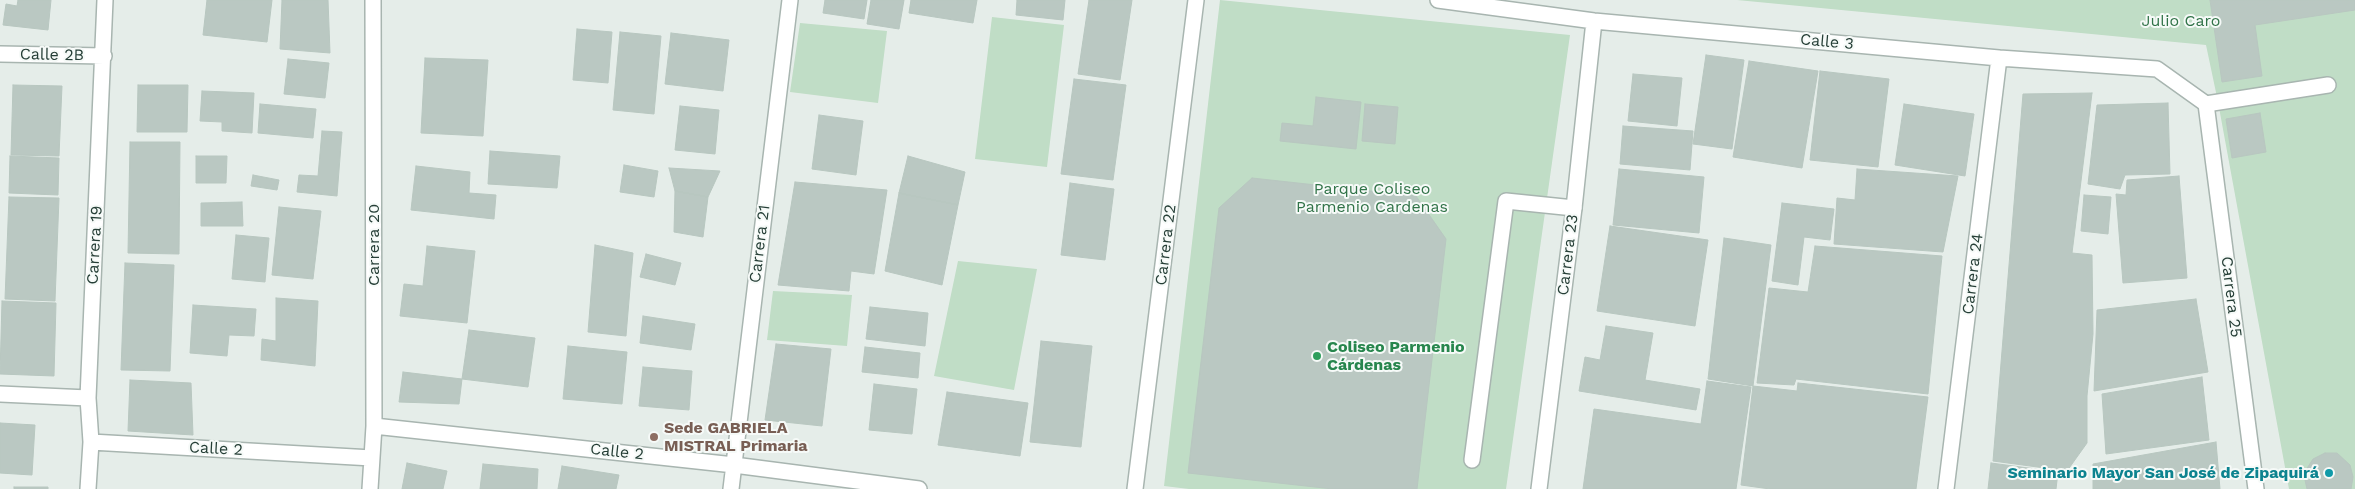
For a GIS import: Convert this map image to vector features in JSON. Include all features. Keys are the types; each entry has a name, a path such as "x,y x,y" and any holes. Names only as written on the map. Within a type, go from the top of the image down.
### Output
{"street":[{"name":"Carrera 19","path":"88,489 90,442 88,398 105,0"},
{"name":"Carrera 20","path":"370,489 374,426 373,0"},
{"name":"Carrera 21","path":"731,489 790,0"},
{"name":"Carrera 22","path":"1135,489 1196,0"},
{"name":"Calle 3","path":"1438,0 1594,21 1999,58 2157,69 2206,104"},
{"name":"Carrera 23","path":"1539,489 1574,208 1594,21"},
{"name":"Calle 2B","path":"0,54 104,56"},
{"name":"Carrera 24","path":"1946,489 1999,58"},
{"path":"2206,104 2328,85"},
{"name":"Carrera 25","path":"2206,104 2256,489"},
{"path":"1472,460 1506,201 1574,208"},
{"path":"0,394 88,398"},
{"name":"Calle 2","path":"374,426 734,465 919,489"},
{"name":"Calle 2","path":"90,442 372,458"}],"green space":[{"name":"Parque Coliseo Parmenio Cardenas","path":"1220,0 1570,35 1506,489 1189,489 1164,486"},
{"name":"Julio Caro","path":"1737,0 2355,0 2355,489 2289,489 2206,45"},
{"path":"992,17 1064,25 1047,167 975,159"},
{"path":"800,23 887,31 878,103 790,92"},
{"path":"958,261 1037,269 1014,390 934,376"},
{"path":"773,291 852,295 847,346 767,340"}],"building":[{"path":"18,0 51,0 48,30 3,25 6,4 17,6"},
{"path":"207,0 272,0 267,42 203,35"},
{"path":"282,0 328,0 330,53 280,49"},
{"path":"825,0 867,0 864,19 823,13"},
{"path":"871,0 904,0 899,29 867,24"},
{"path":"911,0 977,0 973,23 909,13"},
{"path":"1017,0 1065,0 1063,20 1016,15"},
{"path":"1089,0 1132,0 1120,80 1078,74"},
{"path":"2210,0 2355,0 2355,10 2255,25 2262,76 2222,82"},
{"path":"577,29 612,32 608,83 573,80"},
{"path":"620,32 661,36 654,114 613,110"},
{"path":"671,33 729,40 723,91 665,84"},
{"path":"1706,55 1744,60 1732,149 1693,144"},
{"path":"425,58 488,60 483,136 421,133"},
{"path":"288,59 329,63 325,98 284,94"},
{"path":"1749,61 1818,71 1802,168 1733,157"},
{"path":"1820,71 1889,79 1878,167 1810,160"},
{"path":"1633,74 1682,78 1677,126 1628,121"},
{"path":"1074,79 1126,85 1113,180 1061,174"},
{"path":"13,85 62,86 59,156 11,155"},
{"path":"138,85 188,85 187,132 137,132"},
{"path":"202,91 254,93 252,133 222,131 222,122 200,121"},
{"path":"2092,93 2072,253 2092,255 2093,334 2087,396 2087,443 2067,471 1993,461 2023,94"},
{"path":"1316,97 1361,102 1356,149 1280,141 1282,123 1313,126"},
{"path":"2168,103 2170,174 2125,175 2120,189 2088,184 2097,105"},
{"path":"260,104 316,109 313,138 258,133"},
{"path":"1365,104 1398,107 1395,144 1362,141"},
{"path":"1904,104 1974,114 1965,176 1895,165"},
{"path":"680,106 719,110 715,154 675,150"},
{"path":"2260,113 2266,152 2232,158 2226,119"},
{"path":"819,115 863,121 856,175 812,169"},
{"path":"1623,126 1693,131 1690,170 1620,164"},
{"path":"322,131 342,132 337,196 297,192 299,175 318,176"},
{"path":"130,142 180,142 179,254 128,253"},
{"path":"490,151 560,156 557,188 488,184"},
{"path":"10,156 59,158 58,195 9,193"},
{"path":"196,156 227,156 226,183 196,183"},
{"path":"908,156 965,172 958,205 899,193"},
{"path":"624,165 658,171 654,197 620,192"},
{"path":"416,166 470,172 469,193 496,195 494,219 411,210"},
{"path":"669,168 720,171 708,197 675,191"},
{"path":"1619,169 1704,177 1699,233 1613,225"},
{"path":"1857,169 1958,176 1943,252 1834,244 1837,198 1855,200"},
{"path":"253,175 279,180 277,190 251,186"},
{"path":"2179,176 2187,278 2123,283 2116,194 2126,195 2127,180"},
{"name":"Coliseo Parmenio Cárdenas","path":"1252,178 1416,196 1446,239 1417,489 1333,489 1188,473 1219,208"},
{"path":"795,182 887,190 874,274 851,271 849,291 778,285"},
{"path":"1070,183 1114,189 1105,260 1061,255"},
{"path":"675,191 708,197 703,237 674,232"},
{"path":"899,193 958,205 942,285 885,271"},
{"path":"2084,195 2111,197 2108,234 2081,231"},
{"path":"9,197 59,198 55,301 5,299"},
{"path":"242,202 243,226 201,226 201,203"},
{"path":"1782,203 1834,209 1830,240 1804,237 1798,285 1772,281"},
{"path":"279,207 321,211 313,279 272,275"},
{"path":"1610,226 1708,240 1695,326 1597,311"},
{"path":"236,235 269,238 265,282 232,279"},
{"path":"1724,238 1771,245 1753,386 1708,379"},
{"path":"595,245 633,253 626,336 588,332"},
{"path":"427,246 475,251 467,323 400,316 404,284 423,286"},
{"path":"1815,246 1942,256 1928,394 1796,379 1794,385 1757,383 1769,288 1808,292"},
{"path":"646,254 681,263 675,285 640,277"},
{"path":"125,263 174,265 170,371 121,370"},
{"path":"276,298 318,301 315,366 261,360 262,339 276,341"},
{"path":"2196,299 2208,372 2094,391 2097,310"},
{"path":"2,301 56,303 54,376 0,374"},
{"path":"193,305 256,309 254,336 229,335 227,356 190,353"},
{"path":"870,307 928,313 925,346 866,339"},
{"path":"643,316 695,324 691,350 640,343"},
{"path":"1606,326 1653,333 1645,380 1700,389 1696,410 1579,391 1585,357 1600,360"},
{"path":"469,330 535,338 528,387 462,379"},
{"path":"1041,341 1092,346 1081,447 1030,442"},
{"path":"776,344 831,349 822,426 765,420"},
{"path":"568,346 627,352 622,404 563,399"},
{"path":"865,347 920,353 918,378 862,372"},
{"path":"643,367 692,371 689,410 639,406"},
{"path":"403,372 462,379 459,404 399,402"},
{"path":"2202,377 2209,440 2106,454 2102,394"},
{"path":"130,380 191,383 193,435 128,431"},
{"path":"1707,381 1751,387 1736,489 1583,489 1594,409 1701,424"},
{"path":"1798,383 1928,397 1916,489 1770,489 1741,485 1753,386 1797,391"},
{"path":"874,384 917,389 912,434 869,430"},
{"path":"947,392 1028,403 1020,456 938,445"},
{"path":"0,423 35,425 32,475 0,473"},
{"path":"2216,442 2220,489 2093,489 2093,464"},
{"name":"Seminario Mayor San José de Zipaquirá","path":"2325,453 2337,453 2350,465 2353,477 2351,489 2307,489 2305,480 2306,470 2313,459"},
{"path":"407,463 447,471 443,489 402,489"},
{"path":"1991,463 2058,472 2056,489 1988,489"},
{"path":"483,464 538,469 537,489 480,489"},
{"path":"562,466 619,475 616,489 558,489"},
{"path":"14,487 48,487 48,489 14,489"}],"place":[{"name":"Coliseo Parmenio Cárdenas","path":"1317,356"},
{"name":"Sede GABRIELA MISTRAL Primaria","path":"654,437"},
{"name":"Seminario Mayor San José de Zipaquirá","path":"2329,473"}]}
